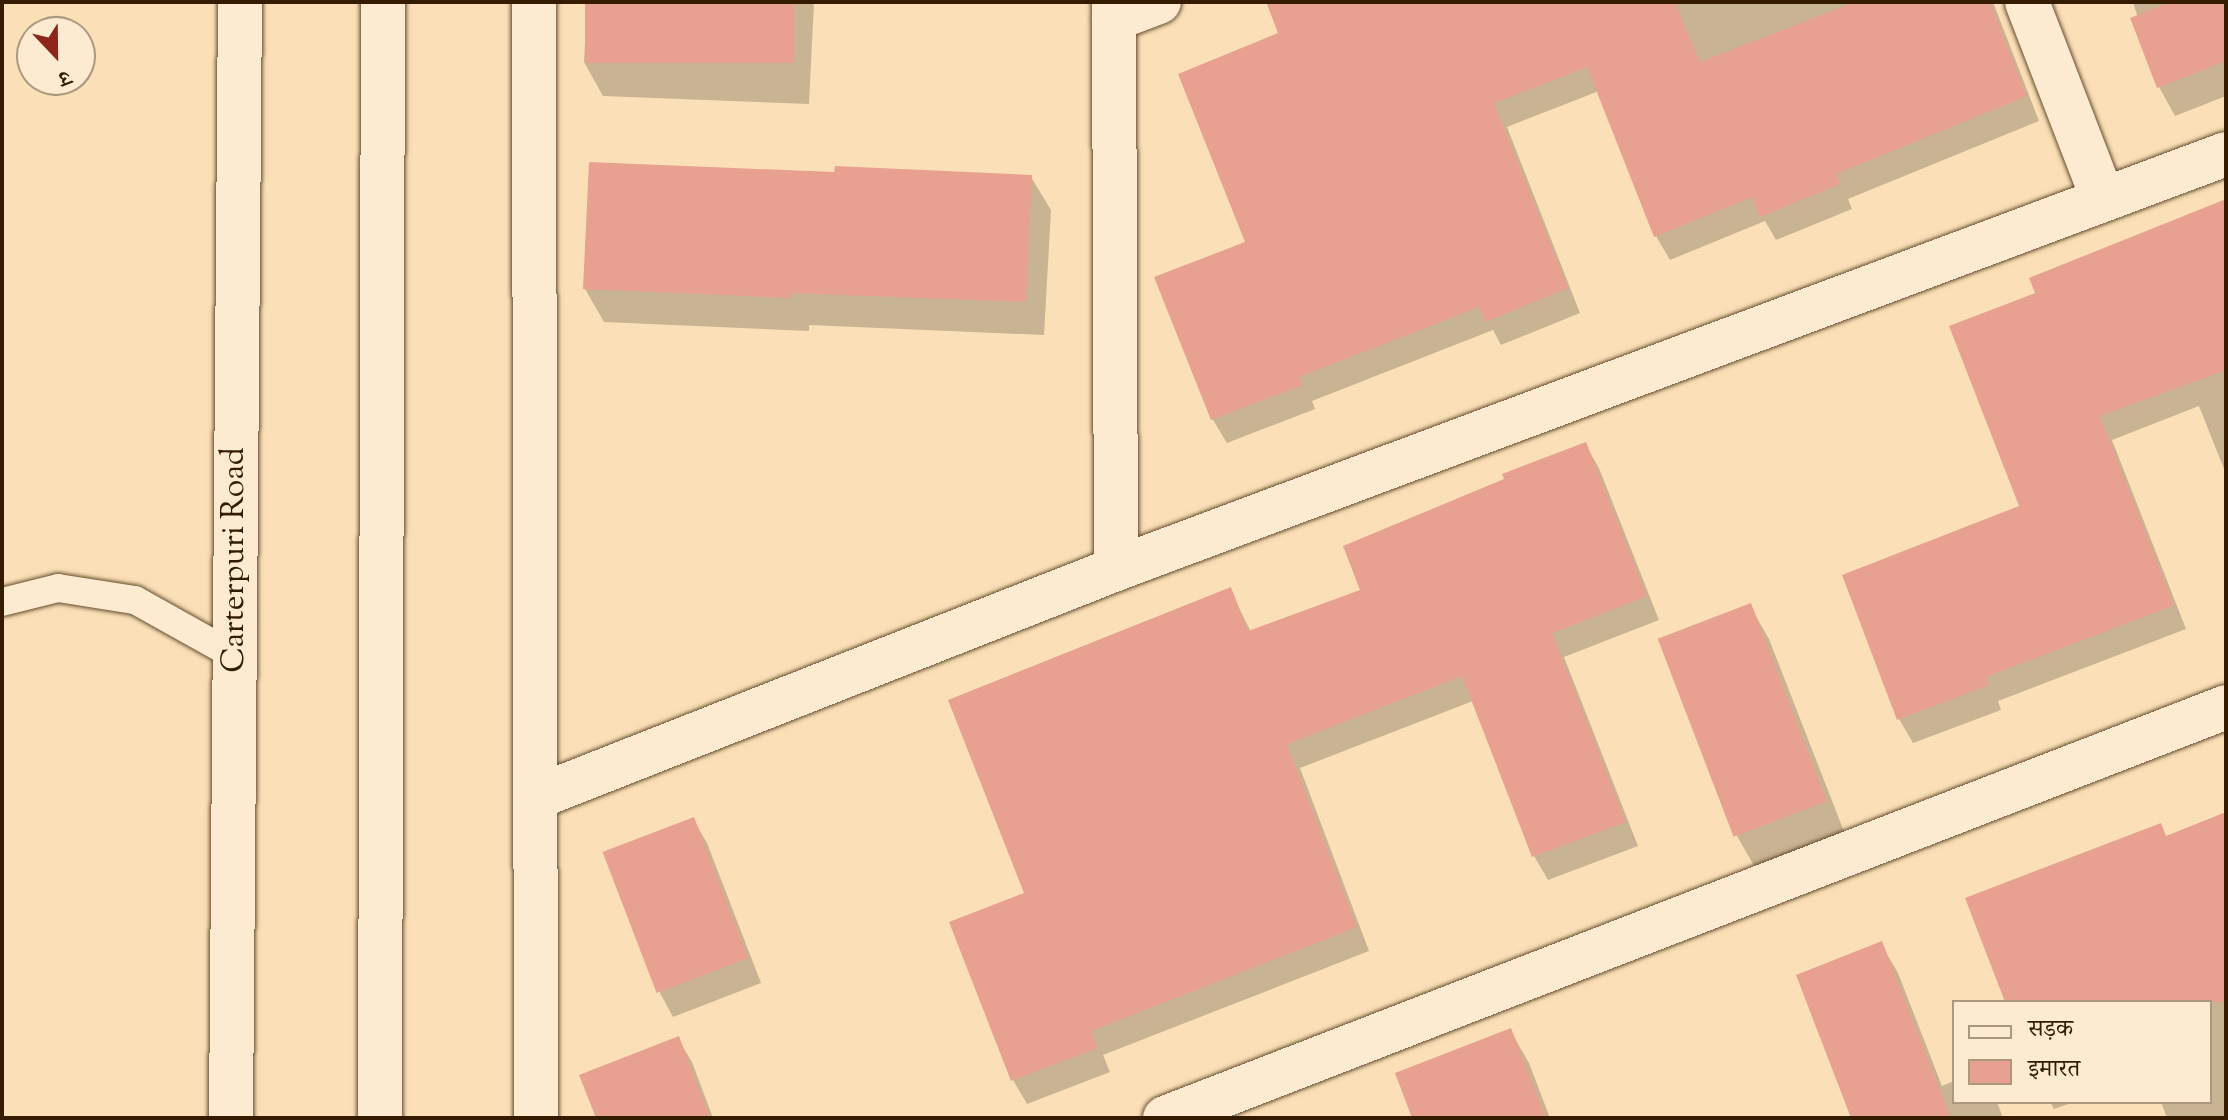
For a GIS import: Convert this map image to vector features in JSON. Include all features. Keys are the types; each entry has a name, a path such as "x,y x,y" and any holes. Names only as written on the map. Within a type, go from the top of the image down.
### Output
{"street":[{"name":"Carterpuri Road","path":"231,1118 240,2"},
{"path":"380,1118 383,2"},
{"path":"534,2 536,1118"},
{"path":"1116,569 1114,10 1159,2"},
{"path":"2027,2 2103,199"},
{"path":"537,797 1116,569 2226,154"},
{"path":"1165,1118 2226,707"}],"lane":[{"path":"2,602 58,588 135,600 235,656"}],"building":[{"path":"585,2 794,2 794,63 585,63"},
{"path":"1266,2 1675,2 1700,62 1855,2 1990,2 2027,96 1836,174 1840,184 1760,217 1752,197 1654,237 1587,67 1494,103 1568,288 1485,322 1479,307 1299,377 1303,385 1211,420 1154,277 1245,242 1178,74 1278,33"},
{"path":"2170,2 2226,2 2226,61 2157,88 2130,18"},
{"path":"589,162 834,172 835,166 1032,175 1026,302 791,293 791,298 583,289"},
{"path":"2226,199 2226,370 2100,416 2174,605 1986,677 1989,685 1897,720 1842,575 2019,506 1949,326 2035,293 2029,278"},
{"path":"1586,442 1647,596 1552,633 1626,822 1532,857 1462,676 1287,744 1357,927 1091,1031 1098,1048 1011,1081 949,922 1024,893 948,700 1231,587 1248,631 1360,590 1343,546 1504,479 1502,474"},
{"path":"1751,603 1827,801 1734,837 1658,639"},
{"path":"2226,812 2226,1002 2004,1000 1965,898 2161,823 2166,836"},
{"path":"694,817 748,958 657,993 603,852"},
{"path":"1882,941 1951,1118 1851,1118 1796,975"},
{"path":"1511,1028 1546,1118 1412,1118 1395,1073"},
{"path":"679,1036 710,1118 596,1118 579,1075"}]}
